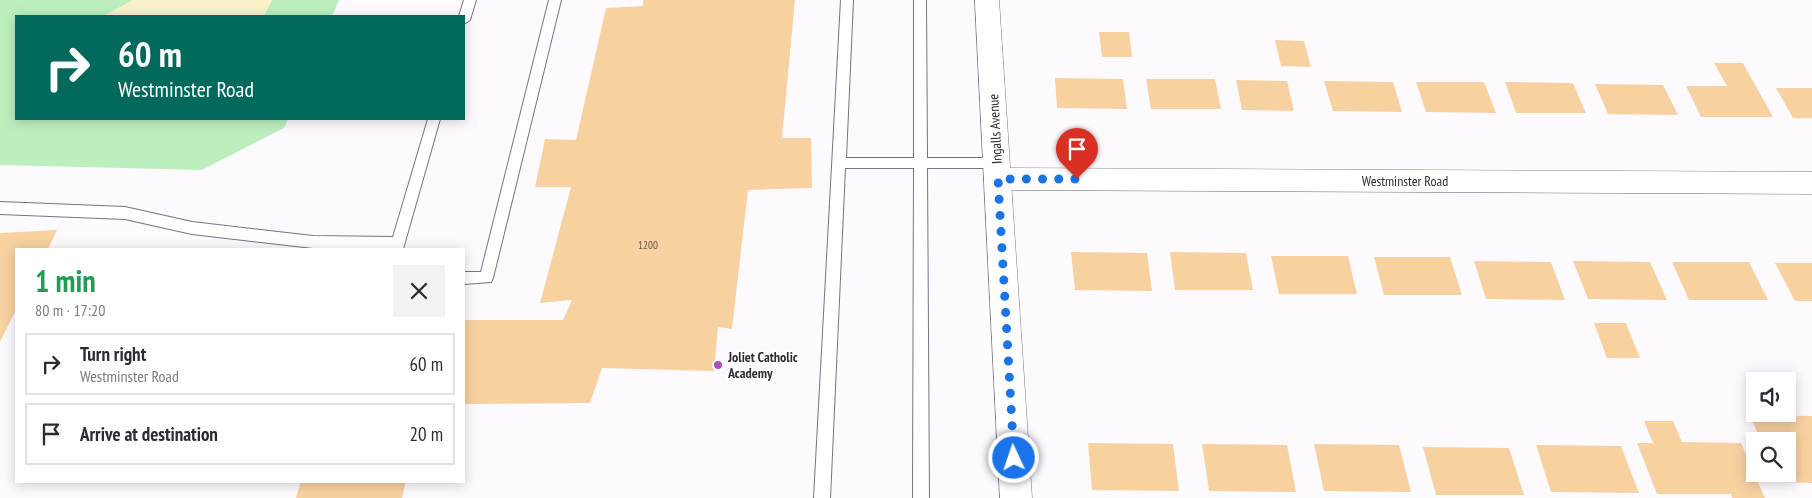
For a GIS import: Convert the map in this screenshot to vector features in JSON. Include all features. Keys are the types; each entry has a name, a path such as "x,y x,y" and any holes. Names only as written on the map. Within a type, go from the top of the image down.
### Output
{"street":[{"name":"Ingalls Avenue","path":"987,0 1016,498"},
{"name":"Westminster Road","path":"997,171 1812,183"}],"lane":[{"path":"465,17 470,0"},
{"path":"465,278 486,278 555,0"},
{"path":"822,498 847,0"},
{"path":"920,0 921,498"},
{"path":"0,208 125,213 192,228 314,242 396,246 434,120"},
{"path":"839,163 920,162 997,171"}],"green space":[{"path":"0,0 339,0 332,15 15,15 15,120 288,120 284,128 202,170 0,165"}],"sand":[{"path":"133,0 272,0 264,15 105,15"}],"building":[{"name":"Joliet Catholic Academy","path":"643,0 795,0 782,138 811,138 812,188 748,190 732,329 718,327 714,371 602,368 590,403 465,404 465,320 563,320 572,300 540,303 571,187 535,187 545,139 576,140 606,8 643,6"},
{"path":"1099,32 1129,32 1132,57 1102,57"},
{"path":"1275,40 1304,41 1311,67 1281,66"},
{"path":"1714,63 1743,63 1773,117 1701,117 1686,86 1727,86"},
{"path":"1055,78 1123,79 1127,109 1057,108"},
{"path":"1146,79 1215,79 1221,109 1151,109"},
{"path":"1236,80 1287,81 1294,111 1242,110"},
{"path":"1324,81 1393,82 1402,112 1333,111"},
{"path":"1416,82 1484,82 1496,113 1426,112"},
{"path":"1505,82 1573,83 1586,113 1516,113"},
{"path":"1595,84 1663,85 1678,115 1608,114"},
{"path":"1776,88 1812,88 1812,118 1793,118"},
{"path":"57,230 48,248 15,248 15,312 0,342 0,233"},
{"path":"1071,252 1147,253 1152,291 1075,290"},
{"path":"1170,252 1246,253 1253,290 1175,290"},
{"path":"1271,256 1348,256 1357,294 1279,294"},
{"path":"1374,257 1450,257 1462,295 1384,295"},
{"path":"1474,261 1551,262 1565,300 1486,299"},
{"path":"1573,261 1650,262 1667,300 1588,299"},
{"path":"1672,262 1749,262 1768,300 1689,300"},
{"path":"1775,263 1812,263 1812,301 1795,301"},
{"path":"1594,323 1626,323 1640,358 1607,358"},
{"path":"1796,416 1812,416 1812,483 1780,482 1796,482 1796,432 1757,432 1753,422 1796,422"},
{"path":"1644,421 1673,421 1682,442 1741,443 1746,454 1746,482 1758,482 1765,498 1732,498 1731,494 1657,494 1637,443 1653,443"},
{"path":"1088,443 1173,444 1179,491 1092,490"},
{"path":"1202,444 1287,445 1296,492 1209,491"},
{"path":"1314,444 1399,445 1411,492 1324,491"},
{"path":"1536,445 1621,446 1639,493 1551,492"},
{"path":"1423,447 1509,448 1524,495 1436,495"},
{"path":"300,483 406,483 402,498 296,498"}],"place":[{"name":"Joliet Catholic Academy","path":"718,365"}],"route":[{"path":"1014,458 998,179 1077,179"}]}
